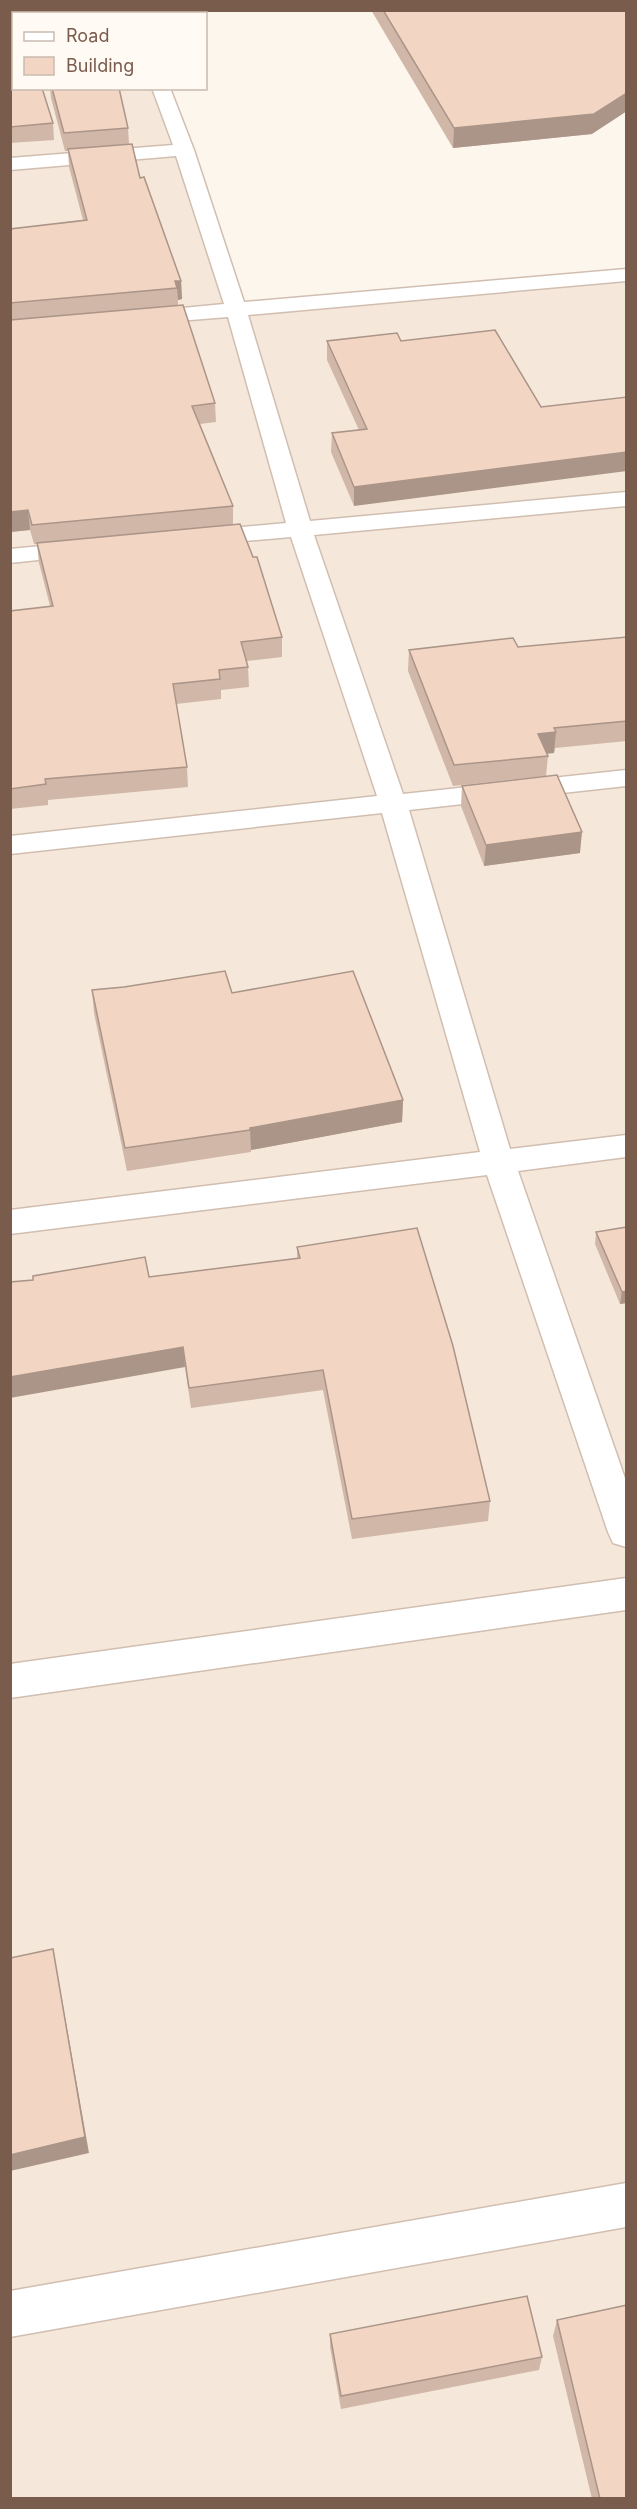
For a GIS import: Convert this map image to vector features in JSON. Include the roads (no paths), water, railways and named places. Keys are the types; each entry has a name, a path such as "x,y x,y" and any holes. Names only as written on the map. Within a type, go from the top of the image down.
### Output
{"street":[{"path":"162,90 184,150 236,309 300,528 393,804 498,1160 627,1532"},
{"path":"10,164 184,150"},
{"path":"117,321 627,275"},
{"path":"172,540 627,499"},
{"path":"10,556 103,547"},
{"path":"10,845 627,778"},
{"path":"10,1222 498,1160 627,1146"},
{"path":"10,1681 627,1594"},
{"path":"10,2314 627,2205"}]}
